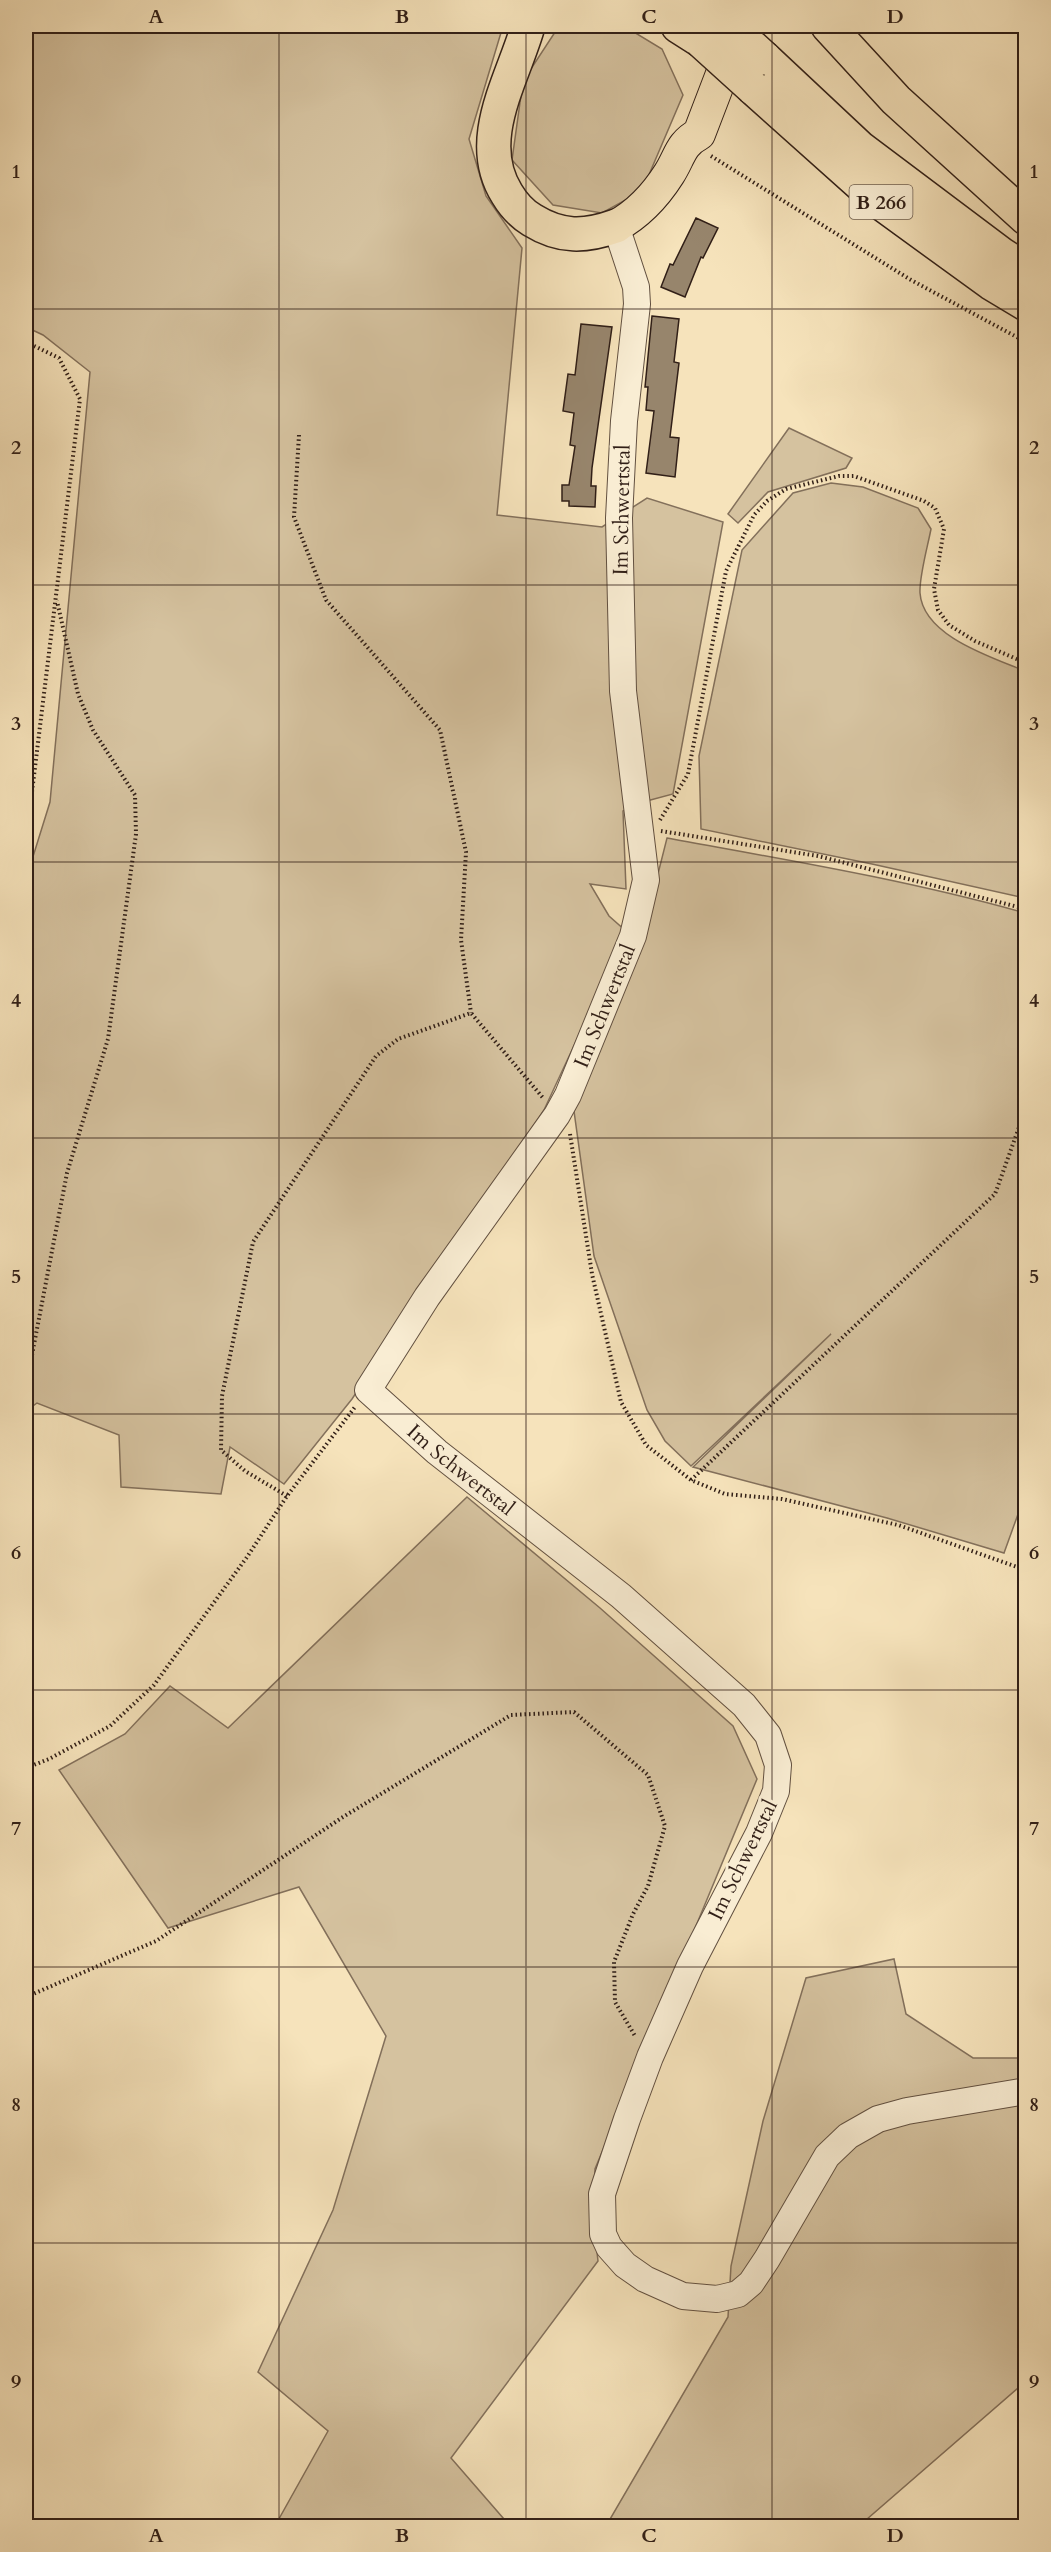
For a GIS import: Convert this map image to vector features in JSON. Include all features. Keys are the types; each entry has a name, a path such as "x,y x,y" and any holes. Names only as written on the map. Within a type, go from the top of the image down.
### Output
{"highway":[{"name":"B 266","path":"729,26 860,148 1001,254 1026,270"},
{"path":"828,26 896,100 1026,218"},
{"name":"B 266","path":"697,29 753,88 885,206 991,283 1026,304"},
{"name":"B 266","path":"529,30 510,74 494,133 494,155 502,187 527,218 560,234 579,236 616,226"}],"main road":[{"name":"B 266","path":"616,226 632,217 650,200 669,174 687,140 699,134 740,26"},
{"name":"B 266","path":"687,140 685,129 697,29"}],"street":[{"name":"Im Schwertstal","path":"616,226 636,287 638,304 624,420 619,529 623,691 646,880 633,936 558,1115 427,1297 368,1390 437,1452 621,1596 744,1704 768,1735 778,1765 776,1791 759,1833 690,1966 659,2037 627,2119 602,2194 603,2234 609,2247 625,2265 645,2280 682,2296 717,2299 738,2294 752,2283 826,2156 848,2136 878,2119 1026,2091"}],"path":[{"path":"714,157 911,280 1026,342"},
{"path":"26,342 59,358 80,399 57,601 31,800 26,820"},
{"path":"299,435 294,517 326,600 440,730 466,852 461,940 471,1013 569,1131 592,1274 621,1402 646,1445 691,1480 724,1494 782,1499 898,1525 1026,1570"},
{"path":"1026,663 975,641 949,625 938,610 934,590 944,529 935,508 924,501 854,476 839,476 786,489 767,501 754,515 726,571 688,774 655,830 818,856 1026,909"},
{"path":"26,1386 67,1173 108,1039 136,834 135,795 93,730 82,703 57,601"},
{"path":"287,1496 245,1471 221,1450 222,1396 253,1242 376,1056 398,1039 471,1013"},
{"path":"691,1480 995,1194 1026,1108"},
{"path":"26,1768 49,1759 110,1726 154,1685 241,1566 287,1496 368,1390"},
{"path":"26,1997 156,1941 343,1817 511,1715 574,1712 648,1775 665,1826 648,1886 633,1914 614,1962 615,2002 636,2035 633,2043"}],"shaded area":[{"path":"26,26 503,26 469,139 486,196 522,248 497,515 602,527 647,498 723,522 673,794 643,802 623,811 626,889 590,884 609,916 627,932 544,1110 352,1399 284,1484 230,1447 221,1494 121,1487 119,1435 37,1403 26,1411 26,879 50,802 90,372 43,335 26,327"},
{"path":"559,26 624,26 662,49 683,95 642,191 602,213 553,205 512,160 523,81"},
{"path":"789,428 852,458 846,468 768,492 738,523 728,514"},
{"path":"831,483 863,487 918,508 931,529 920,586 924,608 933,621 961,643 1025,671 1025,898 701,829 699,756 742,550 793,493"},
{"path":"667,838 937,890 1025,913 1026,1492 1004,1553 887,1518 693,1467 831,1334 691,1466 665,1441 647,1410 594,1256 574,1111 638,953"},
{"path":"467,1497 600,1608 733,1726 757,1779 595,2169 593,2217 598,2261 451,2458 510,2526 275,2526 328,2431 258,2372 333,2210 386,2036 299,1887 168,1928 59,1770 125,1734 170,1686 228,1728"},
{"path":"894,1959 906,2014 973,2058 1025,2058 1025,2382 859,2526 606,2526 728,2317 731,2266 763,2121 806,1978"}],"building":[{"path":"696,218 718,228 703,258 701,257 685,297 661,287 670,264 673,265"},
{"path":"652,316 679,319 674,362 679,363 670,437 679,438 675,477 646,473 654,411 646,410 648,387 645,387"},
{"path":"581,324 612,327 592,468 591,486 596,486 595,507 569,506 569,501 562,501 562,485 569,485 575,446 570,445 574,413 563,411 568,374 575,375"}]}
